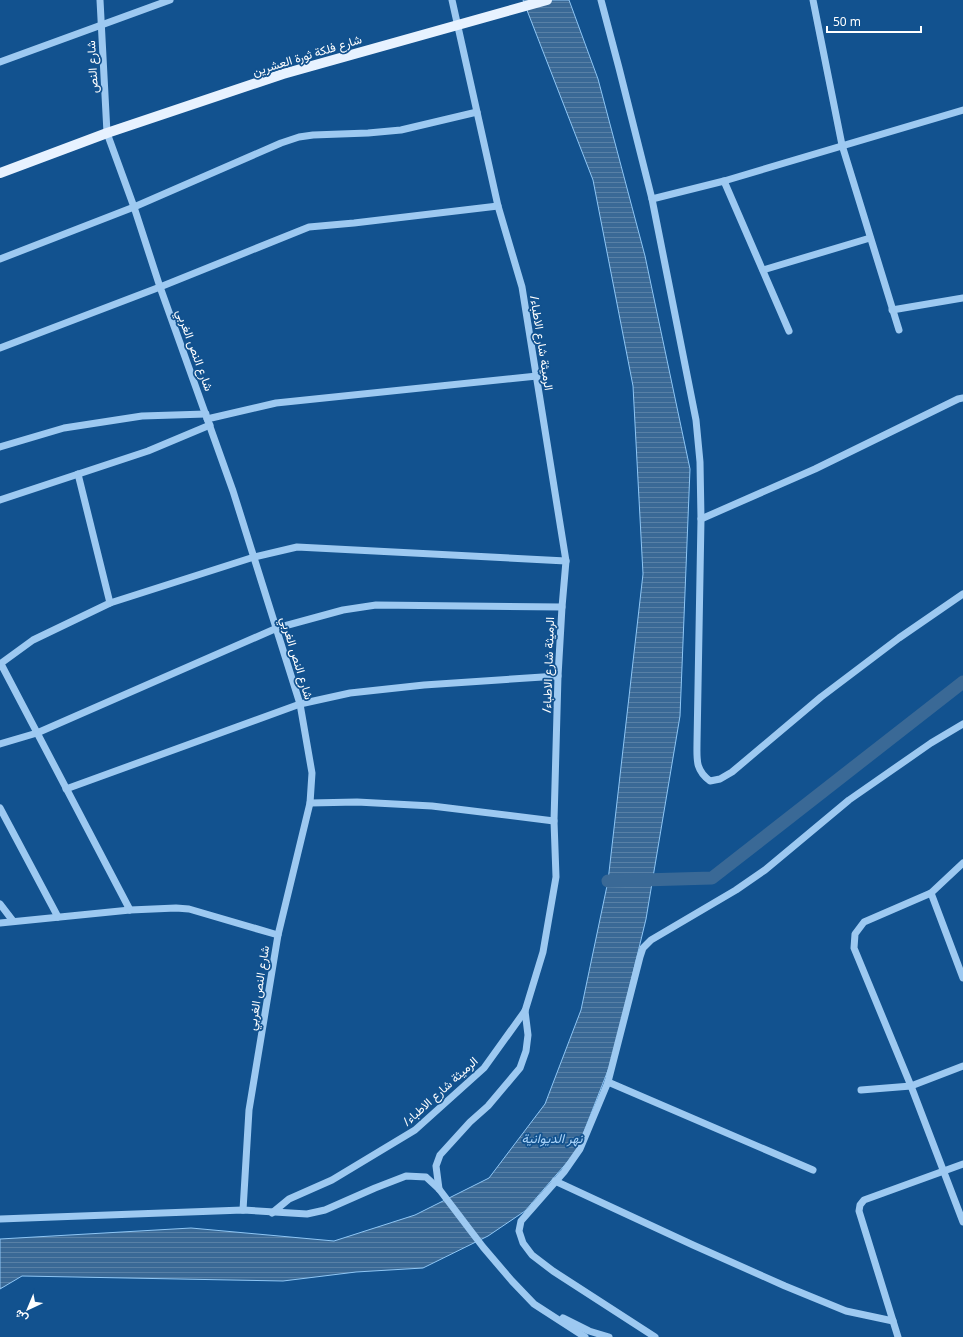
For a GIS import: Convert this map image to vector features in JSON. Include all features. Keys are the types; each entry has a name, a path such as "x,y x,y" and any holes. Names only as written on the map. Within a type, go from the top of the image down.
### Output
{"main road":[{"name":"شارع فلكة ثورة العشرين","path":"0,174 107,133 283,74 547,0"}],"street":[{"name":"شارع النص","path":"100,0 107,133"},
{"path":"0,62 170,0"},
{"name":"/الرميثة شارع الاطباء","path":"272,1213 289,1198 332,1180 415,1130 484,1068 525,1011 543,952 556,877 554,821 558,676 566,561 522,287 498,206 452,0"},
{"path":"601,0 652,199 696,420 700,462 701,519 697,743 698,765 703,776 710,781 720,779 732,772 833,688 899,638 963,594"},
{"path":"814,0 842,145 899,330"},
{"path":"652,199 724,181 963,110"},
{"path":"0,259 134,207 281,143 299,137 401,130 477,112"},
{"name":"شارع النص الغربي","path":"107,133 233,491 277,628 300,704 312,773 310,803 278,935 249,1110 243,1210"},
{"path":"724,181 790,331"},
{"path":"0,348 160,287 309,226 354,223 498,206"},
{"path":"763,270 870,238"},
{"path":"892,310 963,298"},
{"path":"0,500 148,451 208,419 276,403 537,376"},
{"path":"701,519 815,469 905,424 963,398"},
{"path":"0,447 64,428 142,416 208,419"},
{"path":"78,474 110,603"},
{"path":"130,910 0,664 33,640 110,603 254,557 297,547 566,561"},
{"path":"0,744 37,733 277,628 343,610 376,605 562,607"},
{"path":"66,789 300,704 350,693 416,685 558,676"},
{"path":"655,1337 553,1271 532,1255 523,1243 520,1230 521,1221 564,1172 580,1149 608,1082 643,948 651,940 736,890 764,870 849,800 931,743 963,724"},
{"path":"310,803 357,802 432,806 554,821"},
{"path":"0,808 58,916"},
{"path":"963,863 931,893 864,922 855,934 854,948 911,1086 963,1222"},
{"path":"931,893 963,978"},
{"path":"0,904 13,921"},
{"path":"0,923 58,916 176,908 189,909 278,935"},
{"path":"439,1189 436,1166 440,1155 470,1122 488,1106 520,1068 526,1051 528,1035 525,1011"},
{"path":"861,1090 911,1086 963,1066"},
{"path":"608,1082 813,1170"},
{"path":"898,1337 859,1211 860,1205 864,1200 945,1172 963,1164"},
{"path":"0,1219 243,1210 307,1214 325,1210 406,1176 426,1177 439,1189 512,1281 534,1304 585,1337"},
{"path":"555,1181 785,1286 846,1311 893,1321"},
{"path":"534,1304 589,1331 609,1337"}],"water":[{"name":"نهر الديوانية","path":"523,0 569,0 598,79 645,256 690,469 680,716 646,919 612,1060 576,1152 525,1211 488,1236 423,1268 356,1272 283,1281 22,1276 0,1289 0,1239 191,1228 334,1241 415,1215 489,1178 545,1104 581,1010 608,881 643,574 633,386 593,180"}],"waterway":[{"path":"608,881 712,878 963,682"}]}
